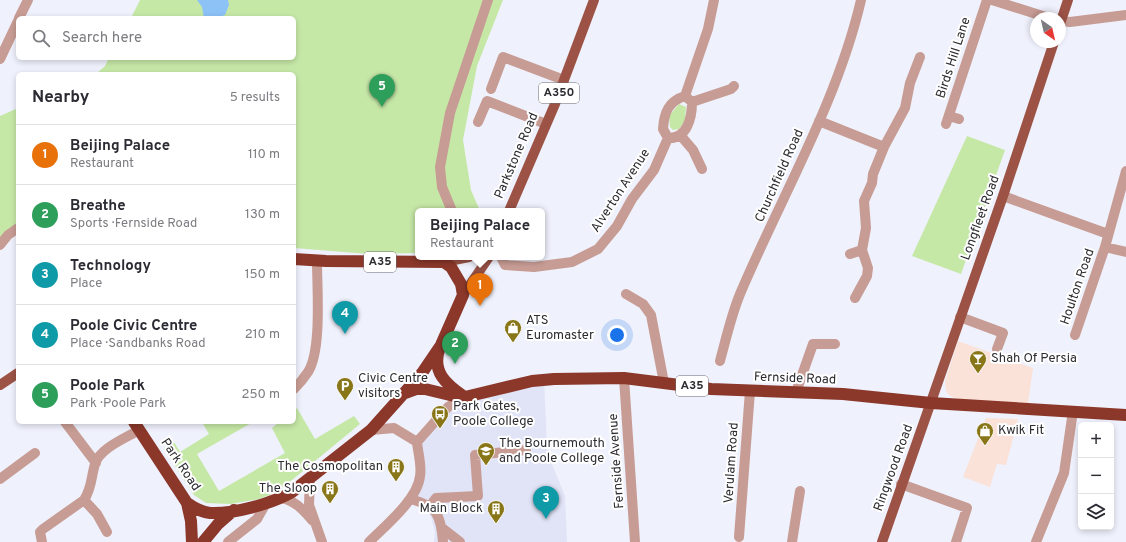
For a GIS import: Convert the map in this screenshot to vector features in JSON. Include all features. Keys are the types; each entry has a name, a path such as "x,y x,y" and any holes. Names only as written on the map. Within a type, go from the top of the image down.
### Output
{"highway":[{"name":"A35","path":"296,259 317,261 444,262"},
{"path":"444,262 455,272 461,284 463,295 438,355 440,375 447,384 465,397"},
{"path":"203,542 218,524 234,510 265,505 281,498 310,478 371,430 422,373 441,345"},
{"name":"Fernside Road","path":"405,393 416,389 426,389 454,396 465,397 532,381 554,379 624,378 750,391 865,396 931,403 1126,414"},
{"name":"Park Road","path":"137,426 187,503 199,510 210,513 234,510"},
{"path":"187,503 191,521 192,542"}],"main road":[{"name":"Parkstone Road","path":"510,208 564,80 594,0"},
{"path":"1064,12 1068,0"},
{"name":"Longfleet Road","path":"931,403 1003,196 1052,48"},
{"path":"444,262 454,260"},
{"path":"463,295 487,260"},
{"path":"0,385 16,374"},
{"name":"Ringwood Road","path":"882,542 901,484 931,403"}],"street":[{"path":"21,16 28,0"},
{"path":"451,208 442,187 440,167 450,113 488,0"},
{"path":"714,0 708,29 689,99 688,127 682,136 676,139 668,138 663,129 667,110 675,99 689,99 731,89 734,86"},
{"name":"Churchfield Road","path":"720,361 740,296 820,121 852,39 861,0"},
{"name":"Birds Hill Lane","path":"960,119 948,120 987,0"},
{"path":"992,0 1030,12"},
{"path":"1066,22 1126,15"},
{"path":"0,59 16,25"},
{"path":"491,89 503,57 564,80"},
{"path":"855,298 867,276 868,268 862,250 866,228 864,201 884,148 904,108 920,57"},
{"path":"478,122 487,101 546,124"},
{"path":"820,121 884,148"},
{"path":"682,136 693,150 702,169"},
{"name":"Alverton Avenue","path":"503,261 534,267 572,262 598,249 617,226 632,199 654,170 668,138"},
{"name":"Houlton Road","path":"1075,335 1105,247 1126,171"},
{"path":"1003,196 1108,234"},
{"path":"0,245 8,235 16,229"},
{"name":"Houlton Road","path":"1105,247 1126,252"},
{"path":"850,254 862,250"},
{"path":"296,387 309,372 314,353 318,320 317,261"},
{"path":"626,294 644,304 651,315 664,383"},
{"path":"960,317 1003,333 998,349"},
{"path":"796,392 813,344 835,344"},
{"name":"Fernside Avenue","path":"624,378 635,542"},
{"name":"Verulam Road","path":"740,537 750,391"},
{"name":"Fernside Road","path":"416,442 448,407 465,397"},
{"path":"1036,542 1064,473 1073,411"},
{"path":"67,424 96,463"},
{"path":"42,542 40,532 47,525 84,500 92,485 96,463 103,453 137,426"},
{"path":"369,542 410,499 417,488 420,476 416,442 394,428 371,430"},
{"path":"430,506 436,498 478,496 475,455 526,450"},
{"path":"0,479 35,453"},
{"path":"310,478 309,505 322,542"},
{"path":"901,484 967,508 956,542"},
{"path":"792,542 800,491"},
{"path":"281,498 290,499 315,522"},
{"path":"410,499 430,506 436,512 442,528 442,542"},
{"path":"84,500 97,514 107,532"},
{"path":"228,542 257,518 265,505"},
{"path":"442,528 460,542"}],"shaded area":[{"path":"958,341 1033,368 1028,404 956,399 949,395 946,391 945,381"},
{"name":"The Bournemouth and Poole College","path":"544,380 547,447 549,457 565,496 567,542 434,542 435,532 429,511 410,499 417,488 417,442 448,407"},
{"path":"986,418 1018,419 1006,465 997,464 990,487 963,477"}],"green space":[{"path":"140,0 503,0 477,66 463,140 471,190 479,208 415,208 415,253 368,254 296,248 296,72 98,72 105,66 108,60 296,60 296,16 132,16"},
{"path":"679,104 686,107 685,121 679,129 673,130 670,127 669,116"},
{"path":"16,109 16,230 0,245 0,116"},
{"path":"967,136 1005,150 961,274 912,256"},
{"path":"297,408 315,439 354,416 360,424 292,480 272,494 259,499 231,504 206,503 194,495 164,449 174,442 180,452 209,434 203,424 250,424 197,454 219,491 285,453 272,428 277,424 296,424"}],"water":[{"path":"197,0 228,0 229,5 225,15 222,16 204,16 202,7"}],"place":[{"name":"Poole Park","path":"382,107"},
{"name":"Beijing Palace","path":"480,306"},
{"name":"Poole Civic Centre","path":"345,334"},
{"name":"ATS Euromaster","path":"513,343"},
{"name":"Breathe","path":"455,364"},
{"name":"Shah Of Persia","path":"978,374"},
{"name":"Civic Centre visitors","path":"345,401"},
{"name":"Park Gates, Poole College","path":"440,429"},
{"name":"Kwik Fit","path":"985,446"},
{"name":"The Bournemouth and Poole College","path":"486,466"},
{"name":"The Cosmopolitan","path":"396,482"},
{"name":"The Sloop","path":"330,504"},
{"name":"Technology","path":"546,519"},
{"name":"Main Block","path":"496,524"}]}
